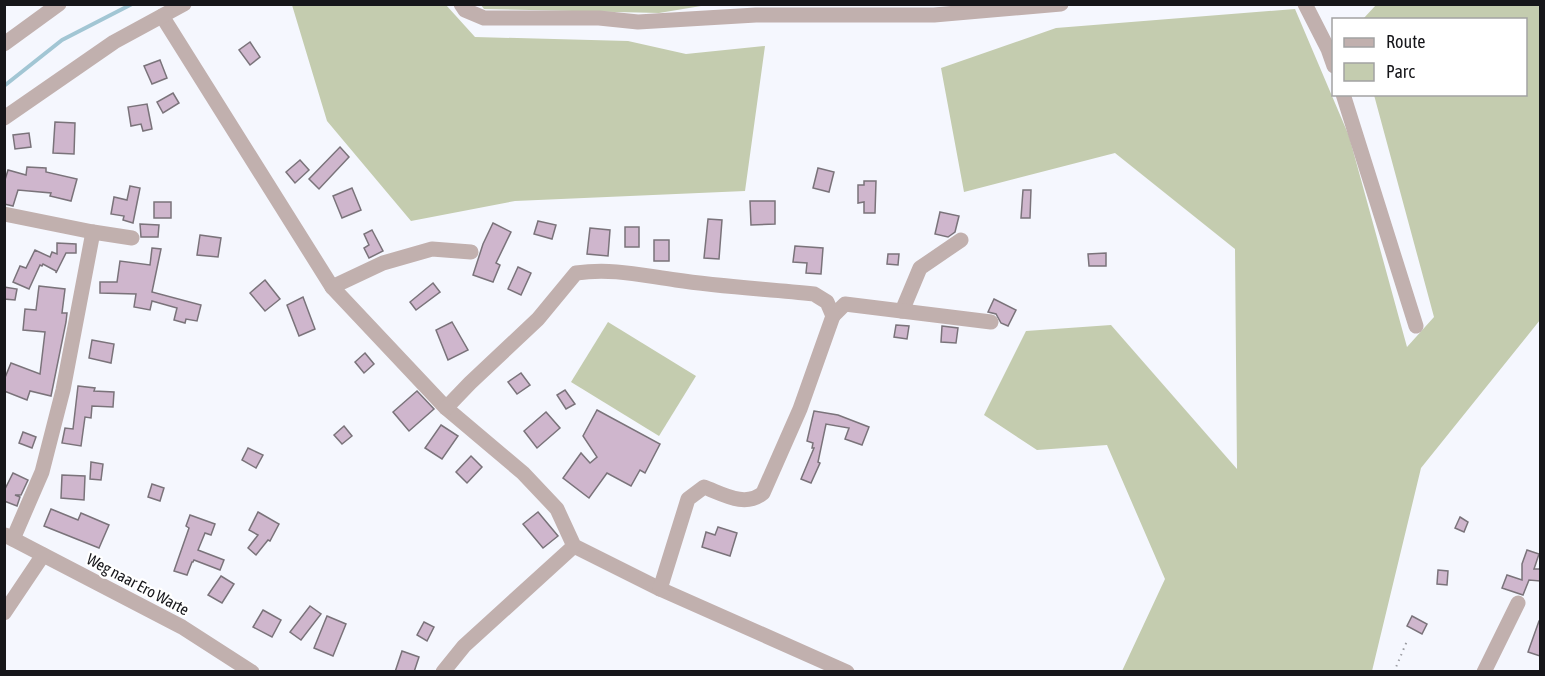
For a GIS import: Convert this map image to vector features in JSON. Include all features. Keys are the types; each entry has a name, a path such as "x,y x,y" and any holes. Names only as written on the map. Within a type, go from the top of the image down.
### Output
{"street":[{"path":"4,44 60,4"},
{"path":"4,118 114,42 184,4"},
{"path":"461,4 465,10 484,18 599,18 638,22 756,15 934,15 1061,4"},
{"path":"1305,4 1332,60"},
{"path":"162,16 332,287 446,408 524,473 557,509 574,546 660,589 847,672"},
{"path":"1343,96 1416,326"},
{"path":"4,214 132,238"},
{"path":"9,537 42,472 63,390 93,232"},
{"path":"902,311 921,268 961,240"},
{"path":"332,287 384,263 432,249 471,252"},
{"path":"446,408 470,382 538,319 576,273 600,270 624,271 677,280 814,294 827,302 833,316"},
{"path":"660,589 688,499 704,487 744,502 756,499 763,493 800,409 833,316 845,304 991,322"},
{"name":"Weg naar Ero Warte","path":"9,537 182,627 252,672"},
{"path":"443,672 464,646 574,546"},
{"path":"4,614 43,555"},
{"path":"1484,672 1518,603"}],"path":[{"path":"1394,672 1407,641"}],"green space":[{"path":"292,5 446,5 475,37 628,41 686,54 765,46 745,191 515,201 411,221 327,121"},
{"path":"481,5 707,5 659,13 484,9"},
{"path":"1376,5 1540,5 1540,320 1421,468 1372,671 1122,671 1165,579 1107,445 1037,450 984,415 1026,331 1111,325 1237,469 1235,249 1115,153 964,192 941,68 1056,28 1295,9 1349,136 1407,347 1434,317 1374,96 1527,96 1527,18 1364,18"},
{"path":"608,322 696,376 659,436 571,382"}],"building":[{"path":"250,42 260,57 250,65 239,50"},
{"path":"160,60 167,78 152,84 144,66"},
{"path":"173,93 179,103 163,113 157,102"},
{"path":"147,104 152,129 143,131 141,124 131,126 128,107"},
{"path":"55,122 75,123 74,154 53,153"},
{"path":"29,133 31,147 15,149 13,135"},
{"path":"340,147 349,157 319,189 309,179"},
{"path":"300,160 309,170 295,183 286,172"},
{"path":"27,167 46,168 46,172 77,179 71,201 50,196 51,193 18,190 13,206 4,204 4,183 8,170 26,175"},
{"path":"818,168 834,172 829,192 813,188"},
{"path":"864,181 876,181 875,213 864,213 864,202 858,203 858,185 864,185"},
{"path":"130,186 140,188 133,223 123,220 124,216 111,214 114,197 127,200"},
{"path":"352,188 361,210 342,218 333,196"},
{"path":"1023,190 1031,190 1030,218 1021,218"},
{"path":"750,201 775,201 775,224 751,225"},
{"path":"154,202 171,202 171,218 154,218"},
{"path":"940,212 959,216 955,232 948,237 935,234"},
{"path":"708,219 722,220 719,259 704,258"},
{"path":"538,221 556,225 552,239 534,234"},
{"path":"493,223 511,232 496,263 500,265 493,282 473,275"},
{"path":"140,224 159,225 158,237 141,237"},
{"path":"625,227 639,227 639,247 625,247"},
{"path":"590,228 610,230 608,256 587,254"},
{"path":"372,230 383,251 369,258 364,248 369,245 364,234"},
{"path":"200,235 221,238 218,257 197,255"},
{"path":"654,240 669,240 669,261 654,261"},
{"path":"57,243 76,244 76,253 66,253 56,273 43,264 40,265 29,289 13,282 20,266 26,268 35,250 50,257 52,252 57,254"},
{"path":"795,246 823,248 821,274 806,273 807,263 793,262"},
{"path":"152,248 161,249 152,292 201,305 197,321 186,319 185,323 174,320 177,308 152,301 150,310 134,307 136,294 100,293 100,282 117,282 120,261 150,265"},
{"path":"1106,253 1106,266 1089,266 1088,254"},
{"path":"888,254 899,254 898,265 887,264"},
{"path":"518,267 531,273 521,295 508,289"},
{"path":"265,280 280,299 265,311 250,293"},
{"path":"433,283 440,292 416,310 410,302"},
{"path":"39,286 65,289 62,313 67,313 51,396 30,391 27,400 4,391 4,380 11,363 40,374 45,332 23,330 25,309 36,310"},
{"path":"4,287 17,289 15,300 4,299"},
{"path":"303,297 315,329 299,336 287,305"},
{"path":"994,299 1016,310 1008,326 1001,323 996,314 988,312"},
{"path":"452,322 468,350 448,360 436,330"},
{"path":"896,325 909,326 907,339 894,337"},
{"path":"942,326 958,328 956,343 941,342"},
{"path":"92,340 114,344 111,363 89,358"},
{"path":"365,353 374,364 364,373 355,362"},
{"path":"521,373 530,385 517,394 508,382"},
{"path":"78,386 95,388 94,391 114,392 113,407 92,406 91,418 85,417 81,446 62,443 65,428 73,429"},
{"path":"565,390 575,404 566,409 557,395"},
{"path":"417,391 434,409 409,431 393,412"},
{"path":"597,410 660,444 645,473 640,470 631,486 607,473 589,498 563,478 581,453 590,463 597,457 583,436"},
{"path":"814,411 838,415 869,427 862,445 845,439 849,428 826,424 818,462 820,463 811,483 801,479 814,448 812,448 813,443 807,441"},
{"path":"546,412 560,428 537,448 524,431"},
{"path":"441,425 458,436 442,459 425,448"},
{"path":"344,426 352,436 342,444 334,435"},
{"path":"23,432 36,437 32,448 19,443"},
{"path":"248,448 263,455 256,468 242,460"},
{"path":"471,456 482,467 467,483 456,472"},
{"path":"91,462 103,464 101,480 90,479"},
{"path":"13,473 28,480 21,495 15,495 20,497 17,506 4,501 4,491"},
{"path":"62,475 85,476 84,500 61,498"},
{"path":"152,484 164,488 160,501 148,497"},
{"path":"51,509 78,520 81,513 109,525 99,548 44,526"},
{"path":"258,512 279,524 270,541 268,540 256,555 248,548 258,535 249,530"},
{"path":"538,512 558,536 543,548 523,524"},
{"path":"190,515 215,524 211,535 205,533 198,550 224,560 220,570 194,560 187,575 174,571 189,528 186,526"},
{"path":"1460,517 1468,522 1464,532 1455,528"},
{"path":"718,527 737,533 730,556 702,547 706,532 715,535"},
{"path":"1527,550 1539,554 1534,569 1540,569 1540,581 1529,580 1523,595 1502,588 1507,575 1522,580 1522,564"},
{"path":"1438,570 1448,571 1447,585 1437,584"},
{"path":"221,576 234,584 222,603 208,595"},
{"path":"310,606 321,614 301,640 290,632"},
{"path":"263,610 281,620 272,637 253,627"},
{"path":"327,616 346,624 333,656 314,648"},
{"path":"1412,616 1427,624 1422,634 1407,626"},
{"path":"1540,621 1540,656 1528,652"},
{"path":"424,622 434,627 427,641 417,635"},
{"path":"402,651 419,657 414,672 395,672"}],"waterway":[{"path":"4,86 62,40 132,4"}]}
